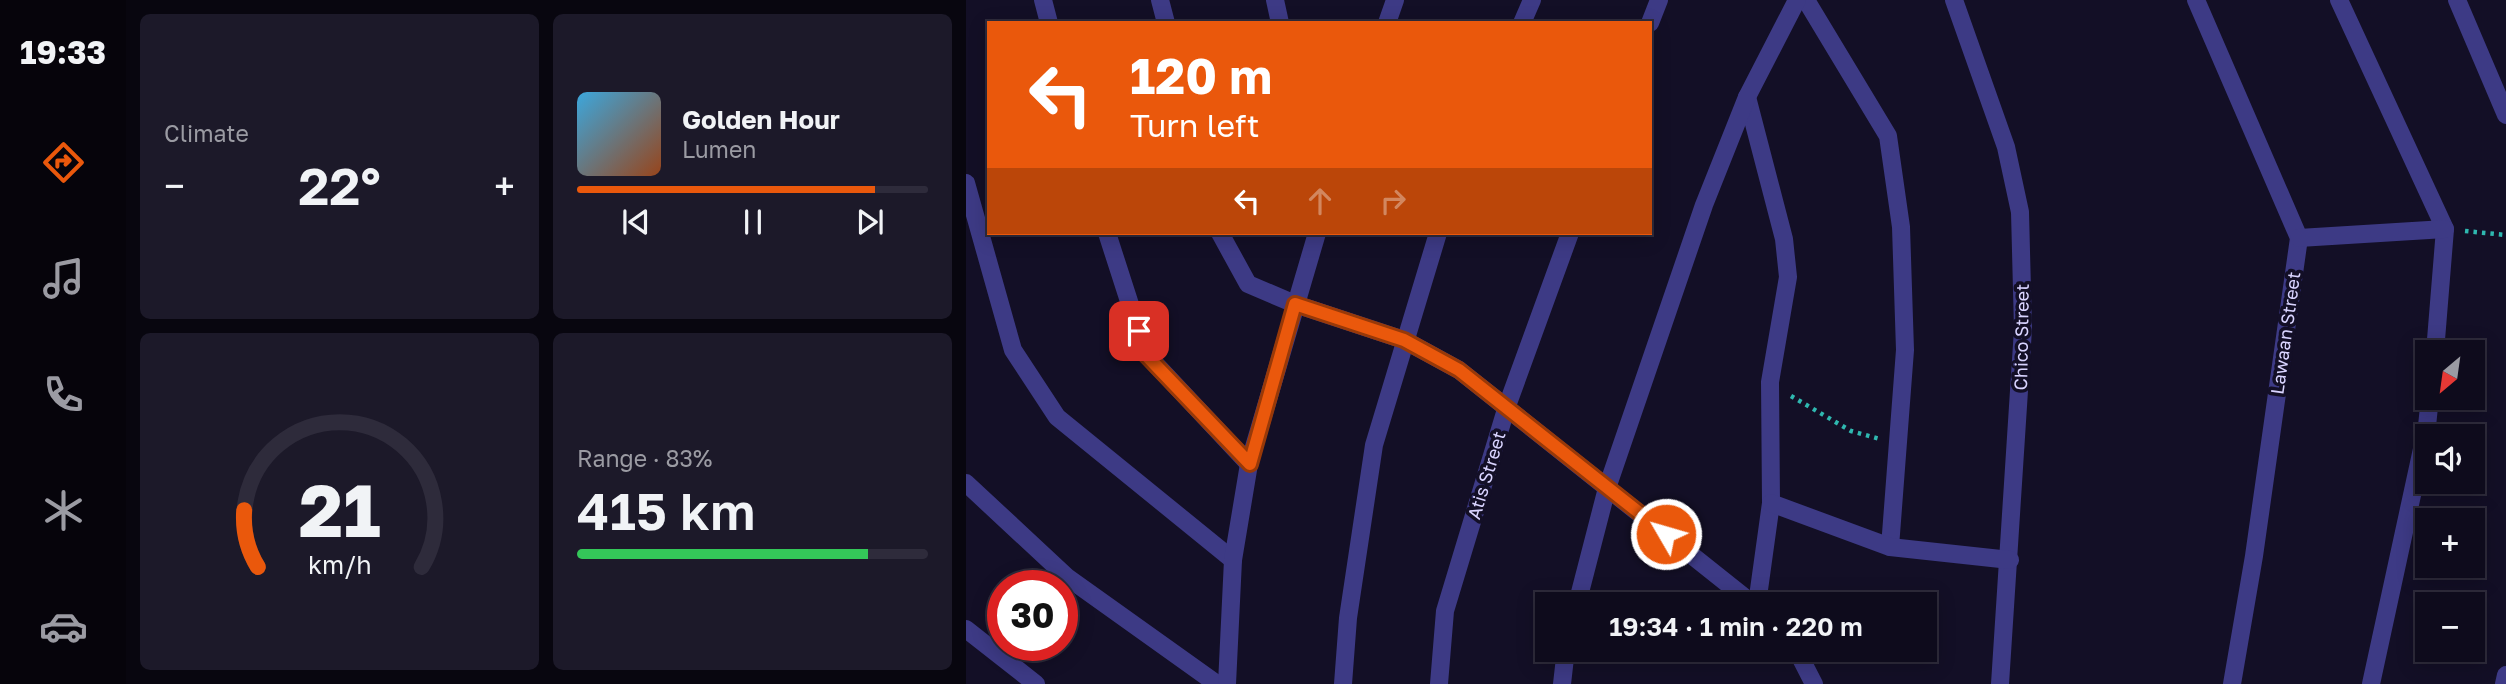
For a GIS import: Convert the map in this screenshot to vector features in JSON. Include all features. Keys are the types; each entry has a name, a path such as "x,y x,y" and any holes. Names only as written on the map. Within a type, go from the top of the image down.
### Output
{"street":[{"path":"1043,0 1048,21"},
{"path":"1160,0 1165,21"},
{"path":"1275,0 1280,21"},
{"path":"1388,21 1395,0"},
{"path":"1523,21 1532,0"},
{"path":"1651,21 1659,0"},
{"path":"1580,592 1607,488 1704,205 1747,97 1797,0"},
{"path":"1806,0 1888,136 1901,227 1905,350 1890,547"},
{"name":"Chico Street","path":"1954,0 2006,147 2020,212 2023,329 2000,684"},
{"path":"2196,0 2300,238 2445,229"},
{"path":"2339,0 2445,229 2436,340"},
{"path":"2457,0 2506,115"},
{"path":"1747,97 1784,239 1788,277 1770,382 1771,503 1757,592"},
{"path":"966,183 1013,350 1057,417 1233,560"},
{"path":"1108,235 1146,355 1250,464"},
{"path":"1221,235 1248,284 1295,304 1404,340 1459,370 1740,592"},
{"path":"1227,684 1233,560 1250,464 1316,235"},
{"path":"1343,684 1348,618 1374,445 1437,235"},
{"name":"Atis Street","path":"1439,684 1445,611 1507,406 1569,235"},
{"name":"Lawaan Street","path":"2232,684 2300,238"},
{"path":"2371,684 2429,410"},
{"path":"966,483 1067,577 1217,684"},
{"path":"1771,503 1890,547 2010,560"},
{"path":"966,629 1036,684"},
{"path":"1562,684 1565,662"},
{"path":"1803,662 1814,684"},
{"path":"2504,684 2506,675"}],"path":[{"path":"2445,229 2506,235"},
{"path":"1770,382 1851,431 1898,444"}],"route":[{"path":"1139,331 1146,355 1250,464 1295,304 1351,320 1404,340 1459,370 1666,534"}]}
